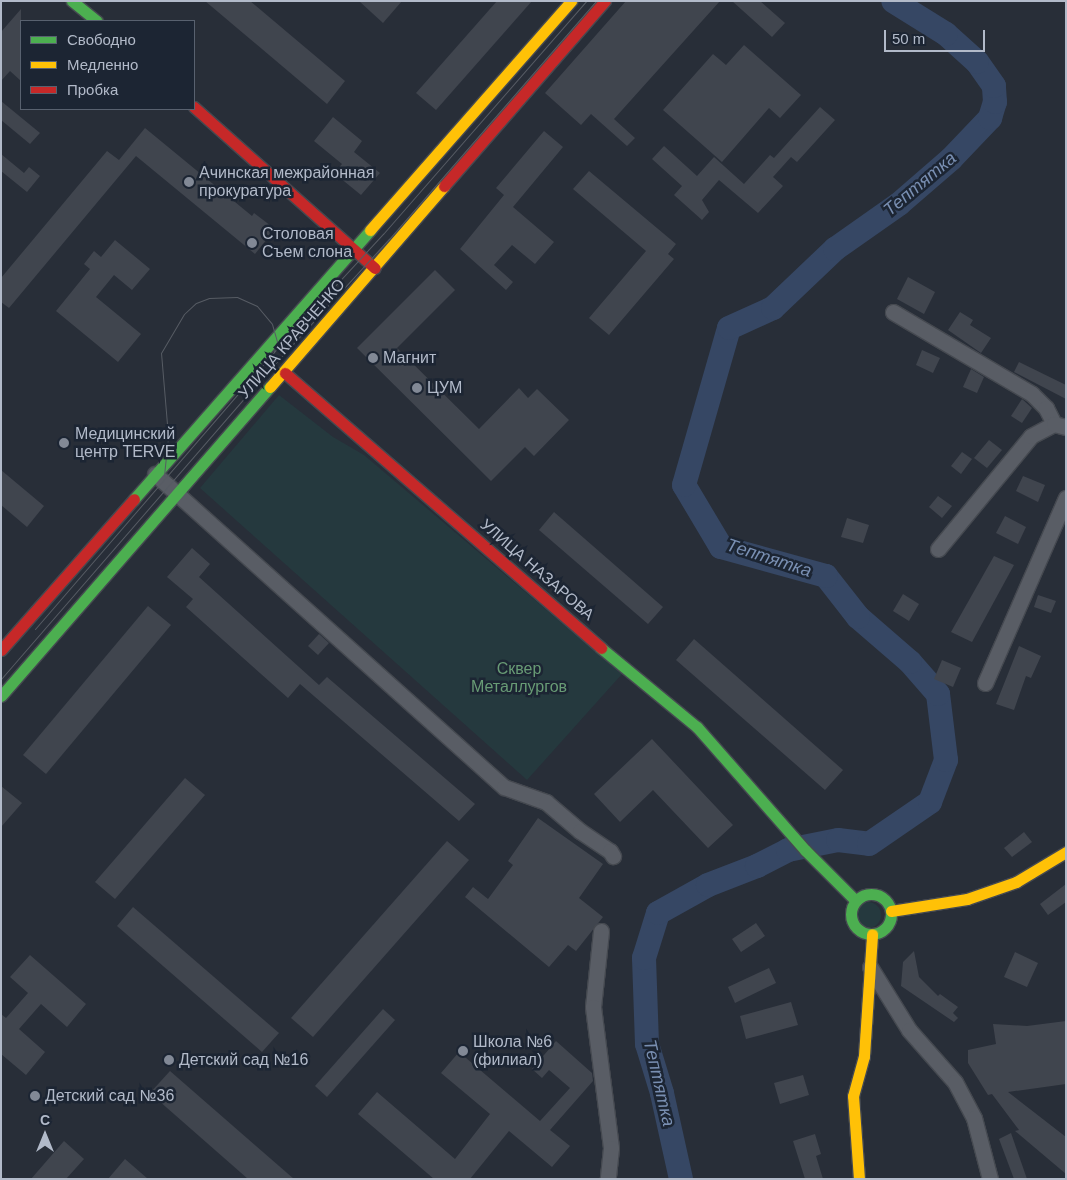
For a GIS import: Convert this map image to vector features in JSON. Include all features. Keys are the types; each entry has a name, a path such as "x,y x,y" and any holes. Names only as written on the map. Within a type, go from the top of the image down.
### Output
{"main road":[{"path":"72,1 96,20"},
{"name":"УЛИЦА КРАВЧЕНКО","path":"1,650 155,474 270,359 285,328 571,1"},
{"name":"УЛИЦА КРАВЧЕНКО","path":"1,696 175,492 285,373 605,1"},
{"path":"195,107 375,268"},
{"path":"302,310 323,329"},
{"name":"УЛИЦА НАЗАРОВА","path":"270,359 628,671 671,703 697,727 781,820 805,850 856,901"},
{"path":"891,912 967,898 1016,882 1066,852"},
{"path":"875,894 888,904 891,912 888,925 872,934 857,929 851,919 856,901 866,895 875,894"},
{"path":"859,1179 854,1140 854,1096 864,1056 872,934"}],"street":[{"path":"893,312 1032,394 1060,426"},
{"path":"285,328 308,346"},
{"path":"938,548 1024,444 1042,427 1060,426"},
{"path":"155,474 504,787 546,802 610,851 613,856"},
{"path":"985,683 1066,498"},
{"path":"601,931 592,1007 611,1148 608,1179"},
{"path":"869,966 909,1030 955,1082 974,1118 990,1179"}],"green space":[{"name":"Сквер Металлургов","path":"279,395 333,437 364,455 622,674 527,780 200,488"},
{"path":"868,902 877,906 881,915 877,924 868,928 859,924 855,915 859,906"}],"building":[{"path":"205,1 250,1 345,81 327,104"},
{"path":"359,1 402,1 383,23"},
{"path":"497,1 532,1 436,110 416,93"},
{"path":"626,1 720,1 614,119 635,138 627,146 591,114 581,125 545,93"},
{"path":"732,1 760,1 785,23 772,37"},
{"path":"21,9 20,80 10,71 1,81 1,32"},
{"path":"744,45 801,95 780,118 769,108 722,162 663,110 713,54 726,65"},
{"path":"1,101 40,133 30,144 1,120"},
{"path":"820,107 835,120 797,162 791,157 773,177 783,186 758,213 719,180 702,200 709,212 702,220 674,195 682,186 652,159 664,146 697,176 714,157 744,184 770,155 774,158"},
{"path":"333,117 362,141 354,152 380,173 361,195 334,173 342,164 314,141"},
{"path":"145,128 252,216 254,213 275,229 255,254 136,156 9,308 1,302 1,278 107,151 119,160"},
{"path":"544,131 563,147 513,207 554,242 535,264 512,245 494,265 513,282 506,290 460,249 504,195 496,188"},
{"path":"1,154 24,173 29,167 40,176 27,192 1,171"},
{"path":"589,171 676,244 668,254 674,259 609,335 589,318 646,251 573,189"},
{"path":"115,240 150,269 132,290 114,275 96,297 141,334 118,362 56,311 90,269 84,264 94,251 101,257"},
{"path":"435,270 455,290 397,348 479,429 519,388 528,398 537,389 569,420 534,456 525,447 491,481 357,348"},
{"path":"908,277 935,292 924,314 897,299"},
{"path":"960,312 973,320 970,325 991,338 981,353 948,330"},
{"path":"922,350 940,358 933,373 916,365"},
{"path":"1019,362 1066,385 1066,399 1014,372"},
{"path":"971,369 984,377 977,393 963,387"},
{"path":"1022,399 1032,408 1022,423 1011,416"},
{"path":"989,440 1002,450 987,468 974,458"},
{"path":"962,452 972,459 961,474 951,466"},
{"path":"1,470 44,506 27,527 1,505"},
{"path":"1023,476 1045,485 1038,502 1016,491"},
{"path":"938,496 952,506 942,518 929,507"},
{"path":"554,512 663,607 648,624 539,530"},
{"path":"1005,516 1026,527 1018,544 996,533"},
{"path":"847,518 869,525 863,543 841,537"},
{"path":"192,548 210,564 199,577 319,685 327,677 475,804 459,821 300,684 288,698 186,607 193,599 167,577"},
{"path":"994,556 1014,565 972,642 951,632"},
{"path":"903,594 919,604 909,621 893,611"},
{"path":"1038,595 1056,601 1051,613 1034,607"},
{"path":"148,606 171,625 46,774 23,755"},
{"path":"319,634 329,643 318,655 308,646"},
{"path":"694,639 843,770 825,790 676,660"},
{"path":"1019,646 1041,656 1031,678 1026,676 1014,710 996,704"},
{"path":"942,660 961,668 953,687 934,679"},
{"path":"652,739 733,825 708,848 653,790 620,822 594,794"},
{"path":"185,778 205,795 115,899 95,882"},
{"path":"1,786 22,803 1,827"},
{"path":"538,818 603,864 579,898 603,917 576,951 568,945 549,967 465,897 473,887 488,899 513,865 508,861"},
{"path":"1024,832 1032,842 1012,857 1004,848"},
{"path":"447,841 469,860 313,1037 291,1018"},
{"path":"1066,884 1066,902 1048,915 1040,904"},
{"path":"133,907 279,1033 262,1052 117,926"},
{"path":"756,923 765,936 741,952 732,939"},
{"path":"914,951 919,977 938,996 940,994 958,1007 953,1013 958,1018 954,1022 901,986 903,962"},
{"path":"1015,952 1038,963 1027,987 1004,977"},
{"path":"30,955 86,1004 67,1027 41,1004 19,1029 45,1052 26,1075 1,1054 1,1014 6,1018 28,993 10,977"},
{"path":"769,968 776,983 735,1003 728,987"},
{"path":"791,1002 798,1025 746,1039 740,1016"},
{"path":"383,1009 395,1020 327,1097 315,1086"},
{"path":"1066,1021 1066,1084 1008,1092 1066,1137 1066,1174 1015,1131 1019,1130 992,1094 988,1095 968,1063 968,1050 996,1044 993,1024 1027,1026"},
{"path":"556,1041 592,1073 593,1081 550,1130 570,1146 552,1167 509,1131 470,1179 434,1179 358,1114 377,1092 455,1159 490,1114 441,1073 459,1052 540,1121 570,1088 549,1070 542,1078 532,1069"},
{"path":"170,1071 294,1179 248,1179 150,1093"},
{"path":"803,1075 809,1095 780,1104 774,1083"},
{"path":"1011,1133 1027,1179 1014,1179 999,1139"},
{"path":"815,1134 821,1154 816,1156 823,1179 805,1179 793,1141"},
{"path":"64,1141 84,1159 66,1179 31,1179"},
{"path":"125,1159 148,1179 108,1179"}],"waterway":[{"name":"Тептятка","path":"681,1179 662,1093 647,1044 644,958 658,913 708,885 757,866 788,850 838,840 869,844 930,802 946,760 938,694 910,662 858,617 826,576 721,547 684,485 729,328 773,308 835,249 899,204 951,159 990,118 995,102 994,86 977,62 946,34 893,1"}],"tram line":[{"path":"35,629 274,352 383,234 586,1"},
{"path":"1,679 261,379 389,239 596,1"},
{"path":"164,476 168,436 161,353 184,314 196,303 209,298 237,297 257,306 272,324 277,342 274,352"}],"traffic: fast":[{"path":"72,1 96,20"},
{"path":"134,499 370,230"},
{"path":"1,696 270,387"},
{"path":"601,648 697,727 805,850 856,901"},
{"path":"867,894 875,894 882,897 888,903 891,914 888,925 882,931 875,934 867,934 860,931 854,925 851,918 851,910 854,903 860,897 867,894"}],"traffic: slow":[{"path":"370,230 571,1"},
{"path":"270,387 444,186"},
{"path":"891,911 967,899 1016,882 1066,852"},
{"path":"859,1179 853,1096 864,1056 872,934"}],"traffic: jam":[{"path":"444,186 605,1"},
{"path":"195,108 375,268"},
{"path":"285,373 601,648"},
{"path":"1,650 134,499"}],"place":[{"name":"Ачинская межрайонная прокуратура","path":"189,182"},
{"name":"Столовая Съем слона","path":"252,243"},
{"name":"Магнит","path":"373,358"},
{"name":"ЦУМ","path":"417,388"},
{"name":"Медицинский центр TERVE","path":"64,443"},
{"name":"Школа №6 (филиал)","path":"463,1051"},
{"name":"Детский сад №16","path":"169,1060"},
{"name":"Детский сад №36","path":"35,1096"}]}
